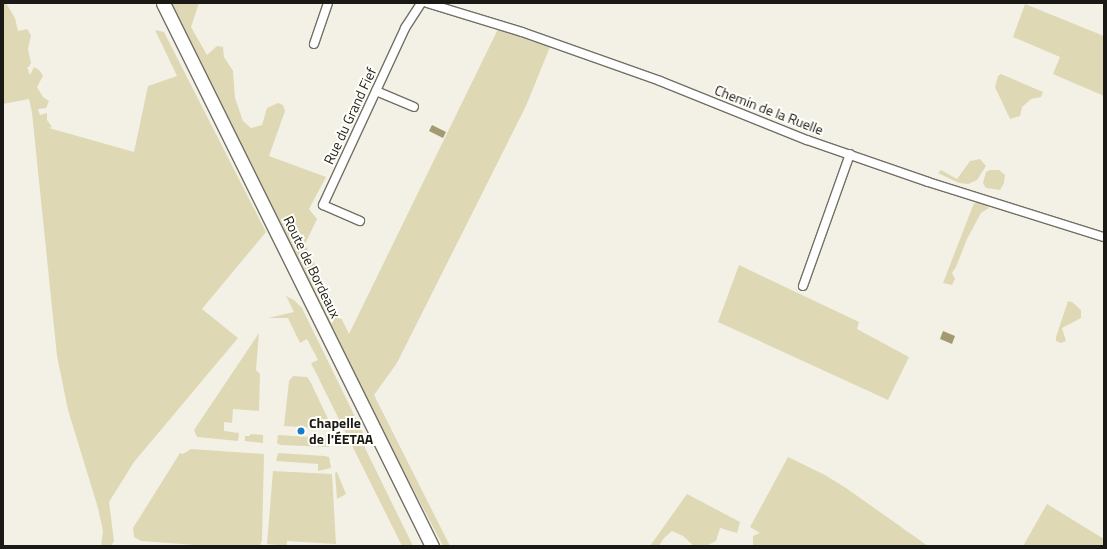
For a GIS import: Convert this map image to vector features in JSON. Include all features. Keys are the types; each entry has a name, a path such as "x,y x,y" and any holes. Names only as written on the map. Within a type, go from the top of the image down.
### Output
{"main road":[{"name":"Route de Bordeaux","path":"163,3 432,546"}],"street":[{"path":"314,44 328,3"},
{"name":"Rue du Grand Fief","path":"360,221 323,205 405,28 421,3"},
{"name":"Chemin de la Ruelle","path":"427,3 522,32 660,81 767,124 928,182 1104,237"},
{"path":"376,91 414,107"},
{"path":"803,286 850,154"}],"shaded area":[{"path":"3,3 6,3 15,18 18,31 27,29 31,35 28,49 31,63 29,67 27,67 30,75 34,67 40,71 43,76 37,87 43,97 49,101 46,108 38,109 40,115 47,113 47,120 52,127 49,128 134,152 148,86 177,76 155,30 164,32 266,232 202,309 238,338 134,462 109,502 114,541 111,546 101,546 103,531 98,508 68,410 57,356 32,113 29,99 3,104"},
{"path":"168,3 199,3 191,27 207,55 217,46 223,47 224,57 233,71 235,98 243,121 251,128 262,125 267,108 278,103 283,105 285,111 269,156 326,177 309,209 317,219 305,244 349,334 499,27 550,47 526,106 397,363 374,395 450,546 443,546 371,409"},
{"path":"1025,4 1104,36 1104,96 1053,74 1060,57 1013,37"},
{"path":"1001,74 1043,92 1041,97 1031,99 1022,107 1020,116 1010,119 995,87 998,76"},
{"path":"432,125 446,132 443,138 429,131"},
{"path":"980,159 986,166 977,180 968,184 959,183 938,173 941,170 957,179 970,161"},
{"path":"990,170 999,170 1005,175 1004,183 1000,190 986,188 983,183 986,172"},
{"path":"979,202 987,205 989,208 981,213 967,239 956,267 952,273 955,279 952,285 943,283 974,203"},
{"path":"739,265 859,322 857,329 909,357 888,400 718,322"},
{"path":"286,296 294,300 302,308 363,433 365,448 413,546 402,546 311,363 318,360 307,339 300,343 288,318 268,318 294,312"},
{"path":"1068,301 1072,302 1081,310 1081,318 1062,328 1066,341 1061,343 1056,341 1056,337"},
{"path":"943,331 955,336 952,344 940,339"},
{"path":"259,333 256,370 260,374 259,411 233,409 232,423 224,422 224,431 239,433 238,441 197,437 194,430"},
{"path":"293,376 307,377 310,381 329,421 330,429 284,426 289,381"},
{"path":"250,434 263,435 263,443 245,441 245,436 250,436"},
{"path":"278,435 329,438 329,447 280,445 277,443"},
{"path":"191,449 264,454 262,540 260,546 209,546 141,541 134,537 133,528 180,453 183,454"},
{"path":"278,453 329,457 331,468 318,471 318,464 276,461"},
{"path":"788,457 825,475 846,488 928,546 753,546 753,536 760,533 750,527"},
{"path":"273,471 332,474 336,544 287,541 287,546 267,544"},
{"path":"337,472 346,494 337,499 335,473"},
{"path":"687,494 740,522 737,533 720,528 716,541 706,546 694,546 683,536 672,531 664,538 659,546 650,546"},
{"path":"1047,504 1104,539 1104,546 1023,546"}],"place":[{"name":"Chapelle de l'ÉETAA","path":"301,431"}]}
